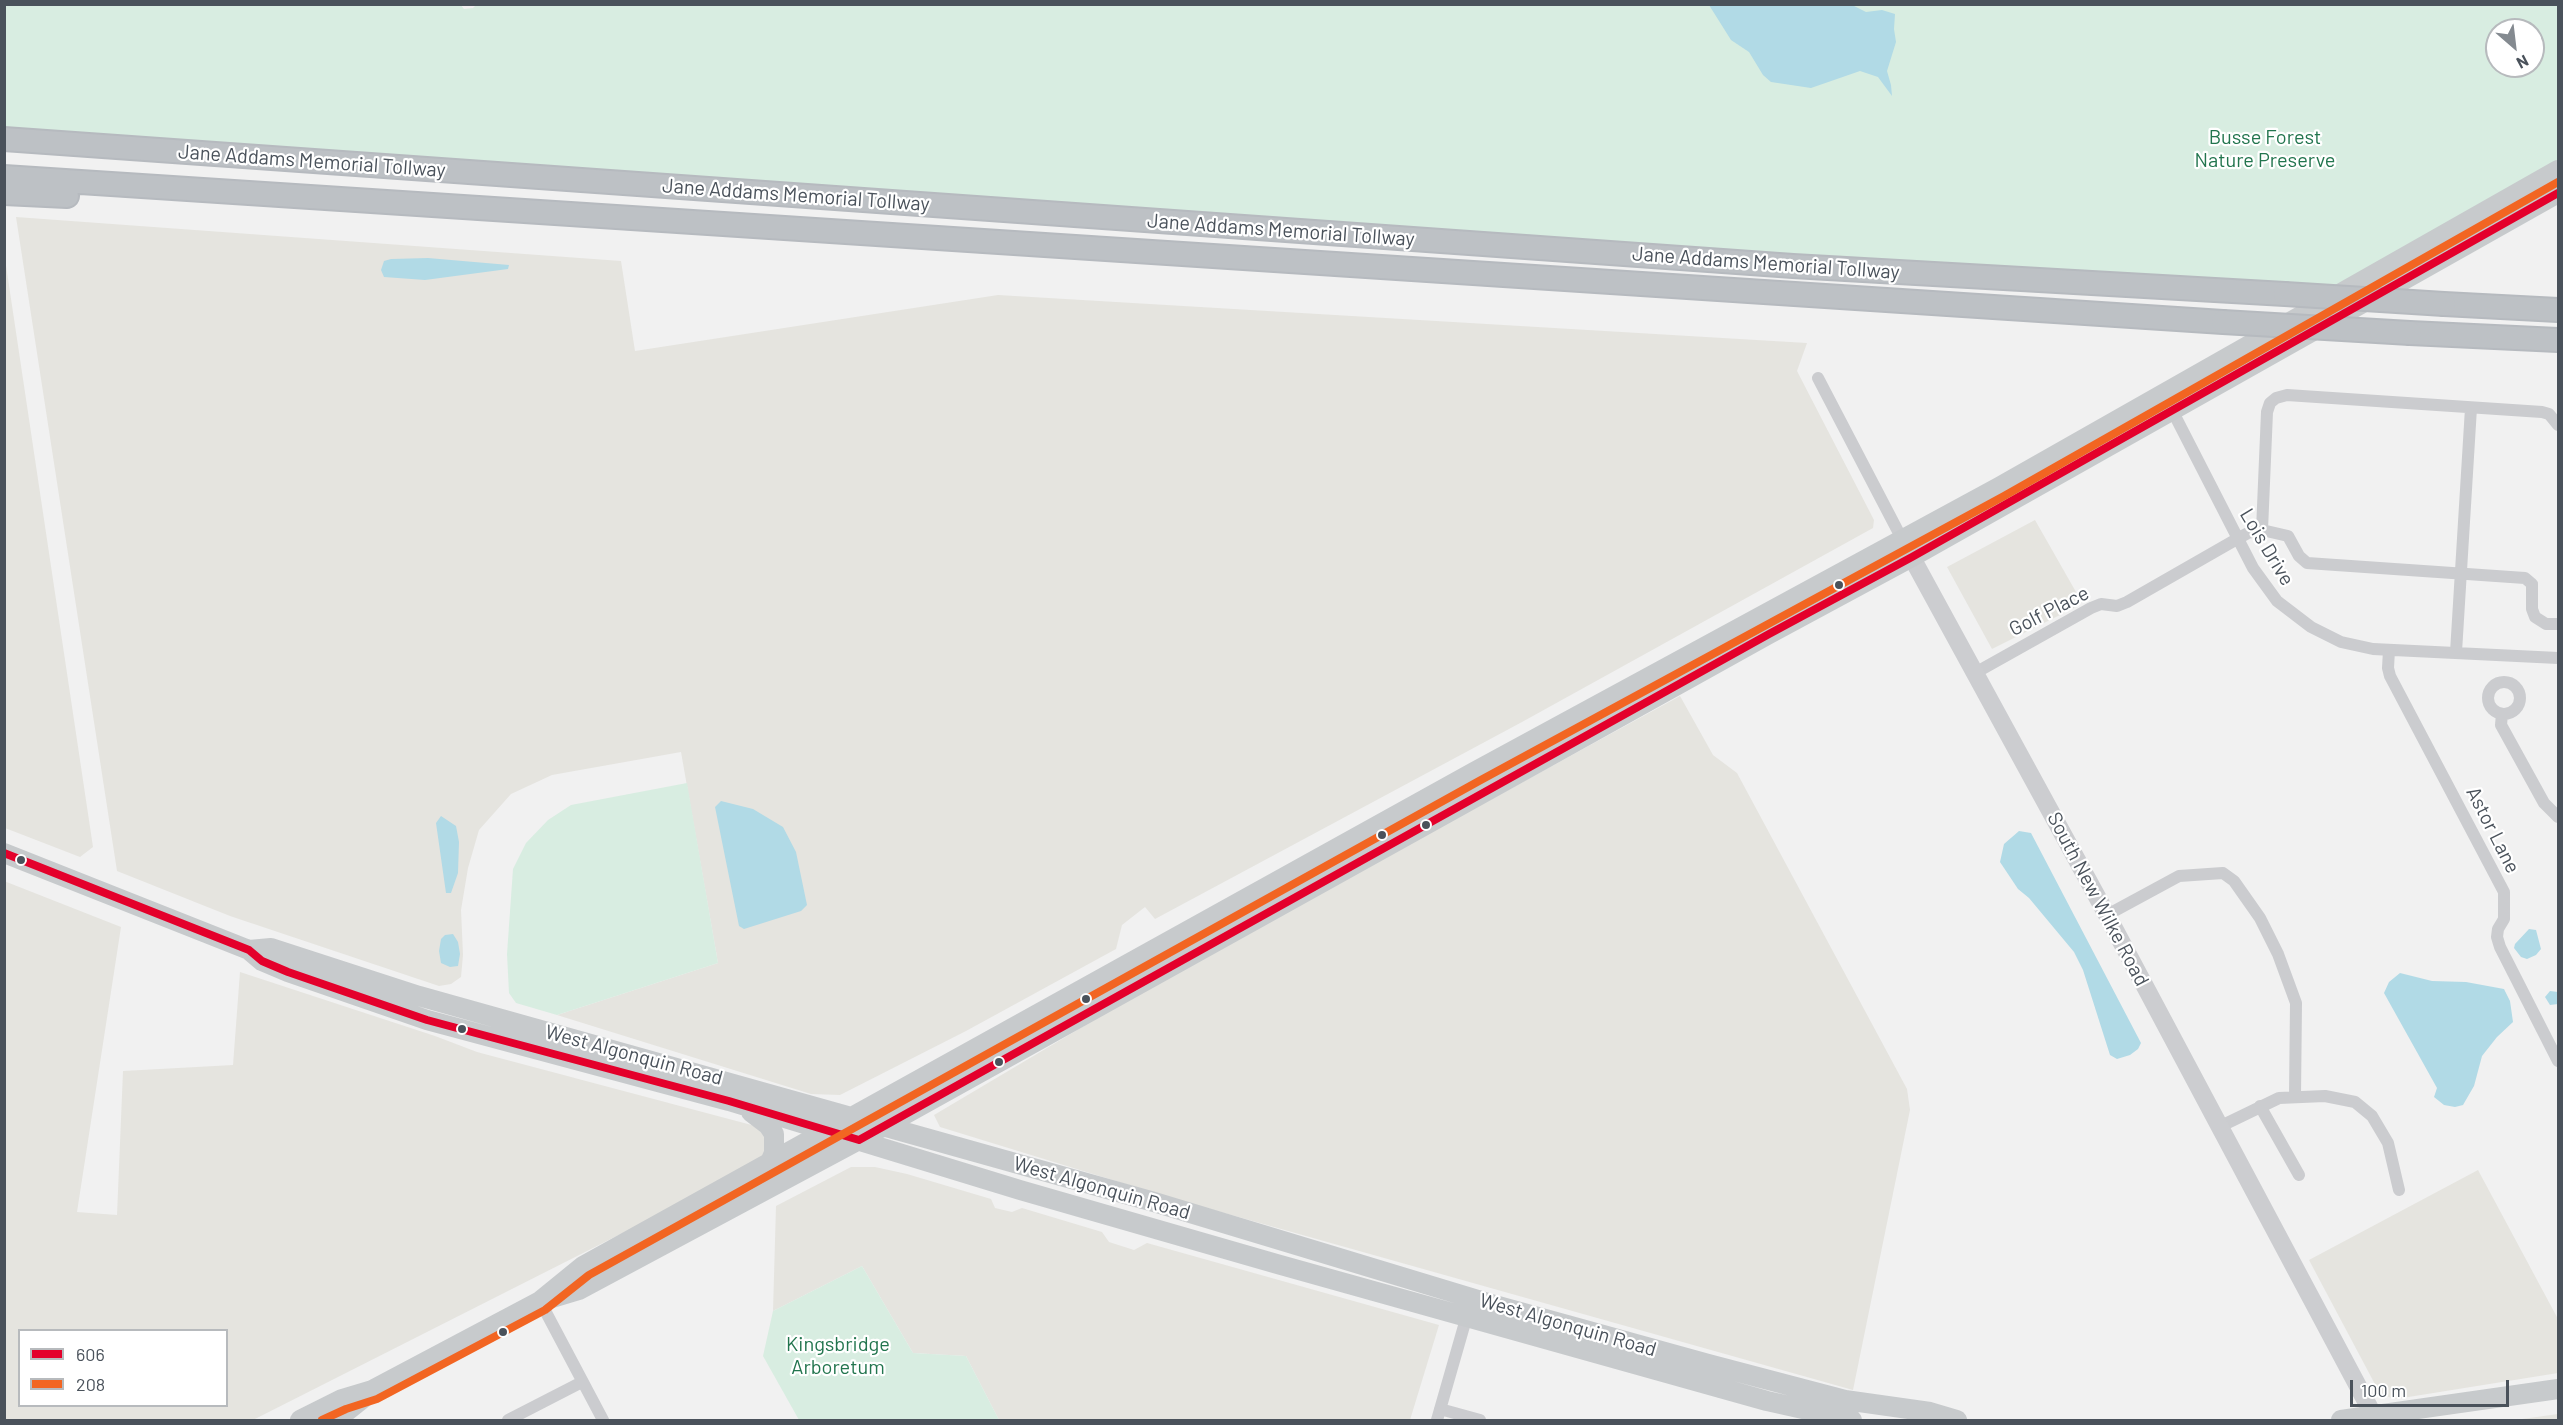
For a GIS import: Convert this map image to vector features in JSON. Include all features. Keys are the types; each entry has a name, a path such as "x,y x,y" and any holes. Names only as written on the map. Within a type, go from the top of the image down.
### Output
{"highway":[{"name":"Jane Addams Memorial Tollway","path":"4,139 1793,266 2559,310"},
{"name":"Jane Addams Memorial Tollway","path":"4,177 2223,322 2559,340"},
{"path":"4,193 150,201 190,190"}],"main road":[{"path":"300,1420 342,1399 372,1390 540,1301 583,1266 1455,783 1999,487 2559,170"},
{"path":"540,1301 579,1290 859,1140 1769,634 1912,557 2559,193"},
{"name":"South New Wilke Road","path":"1902,539 2107,915 2375,1419"},
{"name":"West Algonquin Road","path":"4,853 249,950 262,960 288,972 427,1020 741,1105 1277,1264 1470,1307 1845,1400 1930,1412 1957,1420"},
{"name":"West Algonquin Road","path":"249,950 271,948 419,996 747,1086 852,1119 1154,1202 1470,1307 1767,1401 1852,1420"},
{"path":"741,1105 768,1125 774,1134 774,1153 770,1162"},
{"path":"2341,1420 2375,1419 2559,1389"},
{"path":"332,1420 346,1412 372,1390"}],"street":[{"name":"South New Wilke Road","path":"1818,378 1902,539"},
{"path":"2559,425 2549,414 2542,412 2288,395 2276,398 2270,403 2267,412 2262,530 2288,536 2299,556 2307,563 2525,578 2532,584 2532,609 2535,617 2546,624 2559,624"},
{"path":"2456,652 2471,408"},
{"name":"Lois Drive","path":"2172,410 2237,538 2266,587 2291,613 2311,627 2341,642 2389,650 2559,658"},
{"name":"Golf Place","path":"1975,673 2091,608 2101,604 2117,606 2127,602 2237,538 2262,530"},
{"name":"Astor Lane","path":"2389,650 2390,676 2504,892 2504,919 2498,929 2497,937 2500,947 2559,1061"},
{"path":"2502,714 2501,725 2544,803 2559,817"},
{"path":"2107,915 2179,876 2223,873 2234,880 2265,927 2278,954 2296,1003 2295,1096"},
{"path":"2219,1127 2279,1098 2325,1096 2355,1102 2372,1116 2388,1143 2399,1190"},
{"path":"2260,1106 2299,1175"},
{"path":"540,1301 603,1420"},
{"path":"1470,1307 1438,1415 1480,1420"},
{"path":"508,1420 582,1382"}],"shaded area":[{"path":"16,217 621,261 635,351 998,295 1807,343 1797,371 1874,520 1873,528 1522,722 1155,919 1145,907 1122,925 1116,949 966,1031 840,1095 811,1094 557,1015 718,963 681,752 552,775 511,794 479,830 468,868 461,910 463,955 461,977 451,984 439,986 230,916 117,871"},
{"path":"4,252 93,847 80,857 5,828"},
{"path":"2035,520 2080,599 2078,606 1992,649 1947,567"},
{"path":"1680,696 1713,755 1737,773 1907,1089 1910,1110 1853,1390 1171,1198 940,1127 934,1115 1175,972"},
{"path":"4,881 121,927 77,1212 117,1215 123,1071 233,1065 240,972 477,1052 759,1127 764,1132 768,1156 759,1164 253,1420 5,1420"},
{"path":"851,1167 875,1167 907,1174 991,1199 995,1208 1012,1212 1022,1208 1102,1232 1109,1242 1134,1250 1147,1243 1439,1325 1410,1420 999,1420 966,1356 913,1353 862,1266 773,1311 776,1206"},
{"path":"2478,1170 2558,1319 2558,1373 2396,1399 2385,1396 2377,1388 2309,1260"},
{"path":"2558,1414 2558,1420 2515,1420"}],"green space":[{"name":"Busse Forest Nature Preserve","path":"460,4 464,9 473,8 477,4 2558,5 2558,170 2335,296 5,138 4,5"},
{"path":"687,783 718,963 557,1015 516,1003 509,993 507,954 513,869 526,843 548,820 571,805"},
{"name":"Kingsbridge Arboretum","path":"862,1266 913,1353 966,1356 999,1420 799,1420 763,1356 773,1311"}],"water":[{"path":"1850,4 1866,12 1882,10 1895,14 1896,42 1887,71 1892,96 1878,77 1860,71 1811,88 1771,82 1763,75 1749,52 1731,40 1709,5"},
{"path":"428,258 509,265 508,269 425,280 384,277 381,270 384,261 391,259"},
{"path":"721,801 753,809 783,827 796,852 807,905 801,911 744,929 739,926 715,807"},
{"path":"441,816 456,826 459,842 458,873 451,893 446,893 436,823"},
{"path":"2019,831 2031,833 2141,1043 2138,1049 2130,1055 2117,1059 2110,1055 2083,970 2074,952 2029,898 2018,889 2000,862 2004,844"},
{"path":"2529,929 2536,930 2541,949 2536,955 2527,959 2521,957 2514,948"},
{"path":"453,934 458,942 460,954 458,966 450,967 441,963 439,951 441,939 445,935"},
{"path":"2400,973 2432,981 2466,982 2504,989 2510,1001 2513,1022 2482,1056 2474,1086 2463,1105 2455,1107 2444,1105 2434,1097 2437,1088 2384,993 2389,982"},
{"path":"2550,991 2558,992 2558,1004 2550,1005 2545,997"}],"transit line":[{"name":"208","path":"322,1420 377,1399 545,1310 589,1275 1479,781 2004,496 2558,182"},
{"name":"606","path":"4,853 249,950 262,961 288,972 427,1020 729,1101 859,1140 1769,634 1912,557 2558,193"}]}
